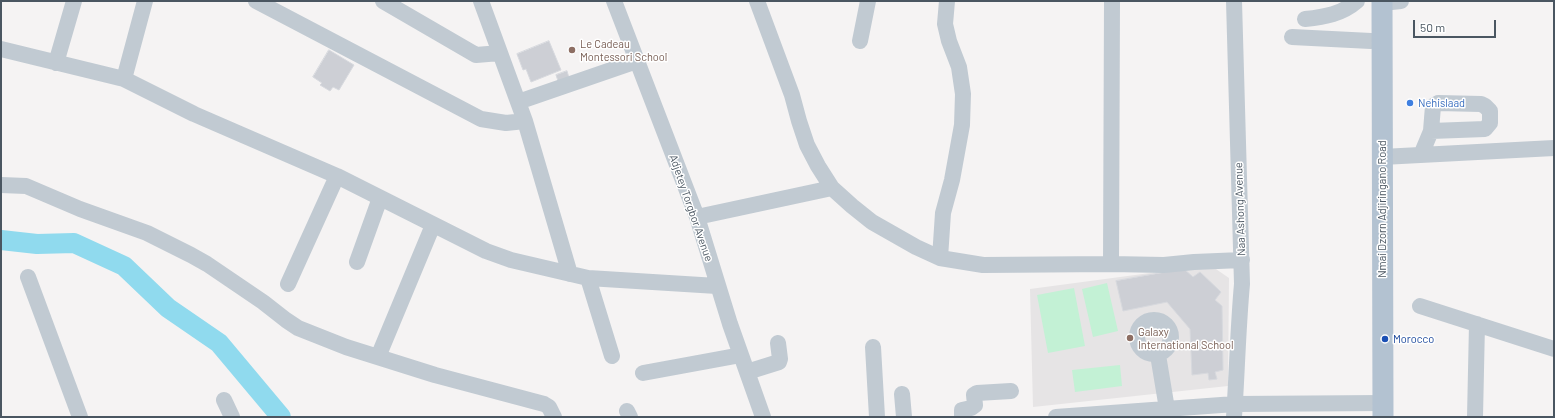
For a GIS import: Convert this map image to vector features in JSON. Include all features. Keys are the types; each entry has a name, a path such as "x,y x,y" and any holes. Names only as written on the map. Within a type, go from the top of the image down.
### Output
{"main road":[{"name":"Nmai Dzorn Adjiringano Road","path":"1377,410 1371,41 1384,2"},
{"name":"Nmai Dzorn Adjiringano Road","path":"1377,410 1384,2"}],"street":[{"path":"56,63 74,1"},
{"path":"124,79 145,1"},
{"path":"256,1 481,119 506,123 525,121"},
{"path":"383,1 476,55 500,53"},
{"path":"481,1 525,121 570,274"},
{"name":"Adjetey Torgbor Avenue","path":"614,1 696,217 740,355 763,417"},
{"path":"757,1 792,95 807,145 832,188 872,222 916,247 940,258 983,265 1164,265 1242,260"},
{"path":"860,41 868,1"},
{"path":"940,258 943,213 955,167 962,125 963,94 959,67 949,41 945,24 947,1"},
{"path":"1111,264 1112,1"},
{"name":"Naa Ashong Avenue","path":"1234,1 1242,260 1235,410"},
{"path":"1305,19 1336,14 1350,7 1357,1"},
{"path":"1292,37 1371,41"},
{"path":"1,50 124,79 194,114 337,176 493,254 588,278 717,286"},
{"path":"518,102 637,61"},
{"path":"1421,155 1430,131"},
{"path":"1382,157 1554,148"},
{"path":"288,284 337,176"},
{"path":"1,185 26,186 80,209 147,233 198,258 263,302 298,328 378,357 435,375 544,404 549,407 554,417"},
{"path":"696,217 832,188"},
{"path":"357,262 380,198"},
{"path":"378,357 433,224"},
{"path":"28,277 80,417"},
{"path":"588,278 612,356"},
{"path":"1420,306 1554,349"},
{"path":"1475,417 1477,324"},
{"path":"747,372 779,362 778,343"},
{"path":"873,348 877,417"},
{"path":"643,373 740,355"},
{"path":"1158,355 1167,408"},
{"path":"962,417 962,410 971,408 974,405 974,395 977,393 1011,391"},
{"path":"902,394 904,417"},
{"path":"224,400 232,417"},
{"path":"1056,417 1086,416 1167,408 1235,410 1377,410"}],"shaded area":[{"name":"Galaxy International School","path":"1210,265 1229,278 1228,386 1033,407 1030,289"}],"green space":[{"path":"1107,283 1118,331 1093,337 1082,289"},
{"path":"1074,288 1085,346 1048,353 1037,295"},
{"path":"1120,365 1122,386 1075,392 1072,370"}],"building":[{"path":"549,41 561,70 531,82 526,69 523,70 517,54"},
{"path":"329,50 354,65 339,90 333,87 330,91 320,85 322,83 313,77"},
{"path":"567,71 570,81 559,84 556,75"},
{"path":"1184,269 1193,277 1200,272 1221,292 1215,300 1222,306 1223,370 1215,372 1217,379 1209,380 1208,373 1192,375 1190,329 1167,302 1123,311 1116,281"}],"waterway":[{"path":"1,240 37,244 74,243 124,266 168,308 219,343 281,417"}],"place":[{"name":"Le Cadeau Montessori School","path":"572,50"},
{"name":"Nehislaad","path":"1410,103"},
{"name":"Galaxy International School","path":"1130,338"},
{"name":"Morocco","path":"1385,339"}]}
